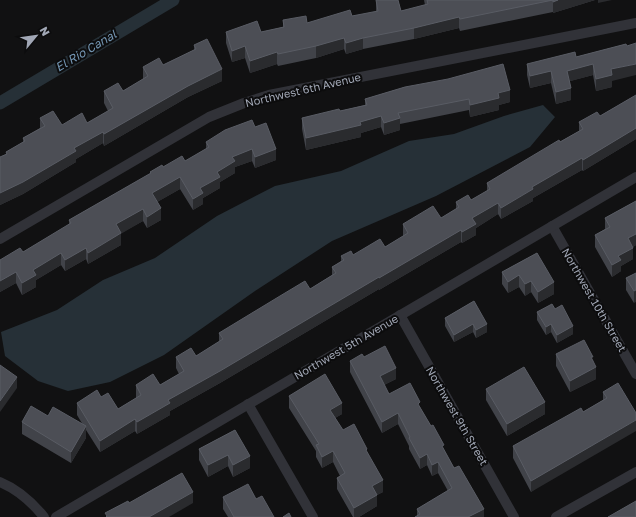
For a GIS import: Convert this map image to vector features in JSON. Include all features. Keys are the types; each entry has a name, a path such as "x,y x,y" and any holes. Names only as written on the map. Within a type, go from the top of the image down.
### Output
{"street":[{"name":"Northwest 6th Avenue","path":"0,239 178,134 209,117 244,103 269,95 636,23"},
{"name":"Northwest 5th Avenue","path":"56,517 636,177"},
{"name":"Northwest 10th Street","path":"552,226 636,374"},
{"name":"Northwest 9th Street","path":"400,315 514,517"},
{"path":"248,404 313,517"},
{"path":"556,517 636,472"},
{"path":"0,482 19,493 44,517"}],"shaded area":[{"path":"543,105 555,117 530,147 436,196 332,241 255,291 164,355 110,382 68,391 38,381 5,356 1,332 57,310 103,280 155,258 217,216 275,186 341,171 409,141 454,134 504,116"}],"building":[{"path":"376,0 398,0 401,11 428,4 427,0 553,0 460,19 459,17 346,43 344,38 278,54 277,52 250,61 245,46 232,51 226,32 257,21 261,32 284,27 283,20 306,16 307,23 350,10 352,16 378,11"},
{"path":"207,39 222,69 188,86 104,134 103,132 74,148 76,151 23,182 0,193 0,157 7,154 6,152 25,141 23,138 45,126 40,118 53,111 62,125 82,113 87,123 113,108 104,91 118,83 123,91 148,76 143,67 159,58 163,65 196,49 194,45"},
{"path":"636,43 636,64 611,69 612,75 596,79 593,64 567,71 571,88 556,92 551,71 530,76 527,64 575,52 576,57 626,44 627,46"},
{"path":"503,64 510,90 498,93 499,98 470,105 469,99 398,113 400,118 384,123 381,116 360,122 361,125 306,138 302,118 339,109 340,111 367,105 365,99 405,87 448,79"},
{"path":"636,95 636,128 583,160 582,158 532,187 533,189 501,208 498,203 472,218 476,224 462,232 461,230 168,400 170,403 137,422 135,419 100,441 77,403 97,390 101,397 108,393 118,409 141,395 136,385 153,374 160,385 184,371 176,357 191,348 196,356 223,339 219,333 305,281 310,289 336,273 332,267 344,260 341,256 351,251 353,255 380,239 385,247 408,233 403,224 433,206 441,218 459,207 456,202 468,195 471,200 490,189 487,183 559,140 560,142 583,129 579,122 597,112 600,116"},
{"path":"252,120 255,127 266,123 276,149 255,157 252,149 232,157 235,161 217,172 220,177 200,188 203,193 193,199 180,177 152,193 161,208 147,217 143,209 116,224 121,233 88,253 86,248 65,260 61,253 33,270 36,275 22,283 16,272 0,281 0,260 20,248 23,252 71,223 69,220 151,173 150,172 162,165 163,167 182,156 185,161 209,147 206,142 225,130"},
{"path":"636,201 636,234 628,238 633,248 618,256 621,260 612,265 595,235 610,227 605,218"},
{"path":"537,253 554,282 538,292 531,281 525,284 519,275 508,282 502,272"},
{"path":"636,273 636,290 634,291 626,278"},
{"path":"474,301 487,324 476,330 473,324 454,335 445,318"},
{"path":"552,304 555,309 562,305 573,326 557,335 551,324 546,327 537,312"},
{"path":"584,340 593,357 591,357 596,367 570,381 556,354"},
{"path":"385,346 396,368 380,376 389,394 410,383 420,402 418,404 431,426 433,425 454,468 459,466 484,509 468,517 415,517 420,514 417,509 452,488 438,462 432,465 427,454 420,458 398,413 382,422 350,361 362,354 364,357"},
{"path":"0,365 17,377 0,401"},
{"path":"524,367 545,402 507,424 486,389"},
{"path":"325,374 342,403 330,410 343,430 354,424 367,449 366,450 383,480 372,486 377,495 354,508 337,478 345,473 333,451 322,457 316,445 319,444 289,396"},
{"path":"618,383 636,413 636,420 531,481 513,446 581,408 583,412 607,398 603,392"},
{"path":"31,406 48,416 53,407 86,426 71,452 22,422"},
{"path":"235,430 250,456 233,465 228,455 208,465 199,449"},
{"path":"182,473 193,492 149,517 106,517 107,516 105,513 128,501 129,503"},
{"path":"248,484 256,499 262,496 274,517 234,517 223,497"},
{"path":"636,501 636,517 608,517"},
{"path":"289,513 291,517 283,517"}],"waterway":[{"name":"El Rio Canal","path":"0,103 173,0"}]}
